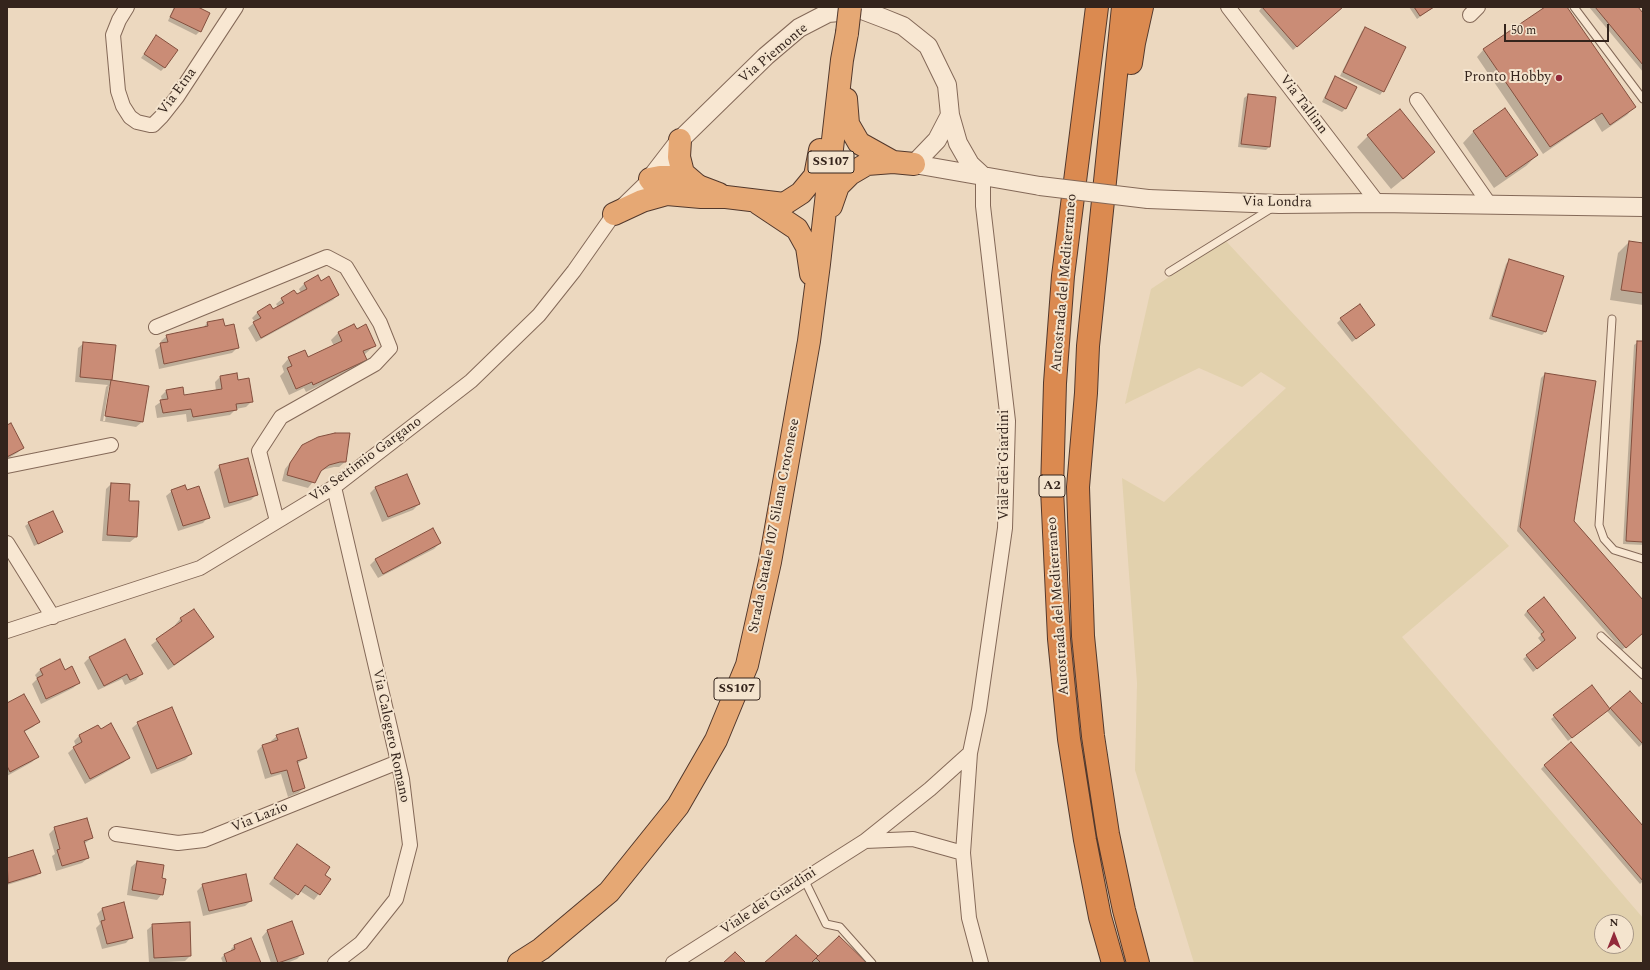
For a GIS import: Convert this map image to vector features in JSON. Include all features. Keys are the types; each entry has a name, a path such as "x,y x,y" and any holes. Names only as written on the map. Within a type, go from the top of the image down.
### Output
{"highway":[{"name":"Strada Statale 107 Silana Crotonese","path":"519,963 541,949 609,892 678,806 716,740 747,665 770,562 809,341 820,264 842,60 850,7"},
{"name":"Autostrada del Mediterraneo","path":"1098,7 1063,276 1055,383 1052,489 1059,639 1070,739 1100,917 1113,963"},
{"name":"Autostrada del Mediterraneo","path":"1123,7 1088,346 1086,393 1078,487 1083,636 1094,736 1108,834 1124,910 1138,963"},
{"path":"1088,346 1103,305 1134,43 1142,7"},
{"path":"846,33 846,99 848,124 859,143 892,162"},
{"path":"614,214 642,201 667,194 701,197 726,197 784,204 801,193 815,176 833,77 842,60"},
{"path":"680,140 679,157 683,173 698,186"},
{"path":"820,264 832,205 838,186 850,174 867,164 892,162 914,164"},
{"path":"667,194 657,188 650,179 673,177 726,197"},
{"path":"755,201 796,229 807,247 812,273 809,341"}],"street":[{"name":"Via Etna","path":"127,7 119,20 113,35 118,91 123,106 130,116 137,122 153,125 177,97 236,7"},
{"name":"Via Tallinn","path":"1228,7 1378,203"},
{"name":"Via Piemonte","path":"614,214 650,179 680,140 766,56 799,28 828,13 862,10 903,26 928,46 947,85 950,115 958,142 970,164 983,176"},
{"path":"1417,100 1490,205"},
{"path":"914,164 937,140 950,115"},
{"path":"937,140 942,169"},
{"path":"942,169 958,142"},
{"name":"Via Londra","path":"914,164 1040,186 1148,199 1279,204 1378,203 1643,207"},
{"name":"Viale dei Giardini","path":"981,963 969,918 963,853 970,753 979,710 1004,528 1008,421 983,206 983,176"},
{"name":"Via Settimio Gargano","path":"7,631 200,568 334,487 472,381 540,315 574,271 614,214"},
{"path":"156,326 327,257 346,267 380,323 390,348 375,364 281,417 259,451 277,521"},
{"path":"7,466 111,446"},
{"name":"Via Calogero Romano","path":"334,487 402,779 410,845 396,898 360,943 335,963"},
{"path":"7,543 53,617"},
{"name":"Viale dei Giardini","path":"673,963 865,841 930,789 970,753"},
{"name":"Via Lazio","path":"116,834 178,843 204,840 398,762"},
{"path":"865,841 913,839 963,853"}],"lane":[{"path":"1574,7 1643,99"},
{"path":"1169,272 1279,204"},
{"path":"1612,319 1599,525 1604,539 1614,550 1643,559"},
{"path":"1602,636 1643,675"},
{"path":"804,880 826,924 840,927 872,963"}],"shaded area":[{"path":"1225,240 1509,546 1402,637 1643,918 1643,963 1194,963 1135,770 1137,683 1122,478 1164,502 1286,388 1261,372 1242,387 1199,368 1125,404 1151,289"}],"building":[{"path":"175,7 198,7 210,13 201,32 170,17"},
{"path":"1262,7 1343,7 1297,47"},
{"path":"1414,7 1434,7 1420,16"},
{"name":"Pronto Hobby","path":"1545,7 1567,7 1636,107 1610,125 1602,113 1550,147 1483,49"},
{"path":"1595,7 1638,7 1643,13 1643,65"},
{"path":"1365,27 1406,47 1384,92 1343,72"},
{"path":"156,35 178,50 165,68 144,54"},
{"path":"1335,76 1357,87 1346,109 1325,98"},
{"path":"1248,94 1276,97 1270,147 1241,144"},
{"path":"1505,108 1538,155 1506,177 1473,131"},
{"path":"1400,109 1435,152 1403,179 1367,135"},
{"path":"1629,241 1643,243 1643,293 1621,290"},
{"path":"1509,259 1564,276 1546,332 1492,316"},
{"path":"318,275 321,281 329,276 339,295 261,338 253,322 261,318 257,312 270,304 273,309 284,303 281,298 294,290 297,294 307,289 304,283"},
{"path":"1360,304 1375,325 1356,339 1340,318"},
{"path":"223,319 225,326 234,324 239,348 164,364 160,343 168,342 166,335 208,326 207,322"},
{"path":"354,324 357,329 366,324 376,346 363,351 367,360 313,385 312,382 296,389 287,368 292,366 288,357 305,350 308,357 342,341 338,332"},
{"path":"1637,341 1643,341 1643,542 1626,541"},
{"path":"83,342 116,345 112,380 80,377"},
{"path":"237,373 238,380 249,378 253,402 236,404 237,410 193,417 191,409 163,413 160,400 168,399 166,390 183,387 184,395 222,389 220,376"},
{"path":"1545,373 1596,381 1574,521 1643,600 1643,633 1626,648 1520,527"},
{"path":"111,380 149,386 143,422 105,416"},
{"path":"11,423 24,448 7,457 7,425"},
{"path":"335,433 350,433 346,462 329,465 321,471 315,483 287,475 290,463 302,445 318,437"},
{"path":"248,458 258,495 229,503 219,465"},
{"path":"407,474 420,504 388,517 375,487"},
{"path":"111,483 130,484 129,501 139,501 137,537 107,535"},
{"path":"185,485 187,490 199,486 210,518 183,526 171,490"},
{"path":"53,511 63,532 38,544 28,522"},
{"path":"433,528 441,543 383,574 375,559"},
{"path":"1544,597 1576,638 1537,669 1526,655 1545,640 1541,634 1544,632 1527,611"},
{"path":"194,609 214,637 174,665 156,639 182,621 180,618"},
{"path":"125,639 143,674 130,680 127,674 104,686 89,657"},
{"path":"60,659 65,670 72,666 80,683 46,699 37,678 43,675 40,669"},
{"path":"1592,685 1610,709 1572,738 1553,715"},
{"path":"1630,691 1643,705 1643,744 1610,708"},
{"path":"24,694 40,722 24,731 39,757 10,772 7,766 7,703"},
{"path":"172,707 192,754 157,769 137,722"},
{"path":"111,723 130,758 90,779 73,747 82,742 79,735 98,725 101,729"},
{"path":"298,728 307,758 297,761 305,788 293,792 287,770 271,774 262,745 278,740 276,735"},
{"path":"1571,742 1643,826 1643,881 1544,765"},
{"path":"87,818 93,838 84,841 89,858 62,866 57,850 60,849 54,827"},
{"path":"297,844 330,867 325,875 331,879 320,895 305,885 298,895 274,878"},
{"path":"33,850 41,873 8,883 7,858"},
{"path":"137,861 164,865 162,878 166,879 163,895 132,890"},
{"path":"246,874 252,901 209,911 202,884"},
{"path":"124,902 133,938 107,944 101,921 105,920 102,908"},
{"path":"292,921 304,954 278,963 267,930"},
{"path":"190,922 191,956 154,958 152,924"},
{"path":"796,935 818,956 811,963 764,963"},
{"path":"839,936 867,963 821,963 816,958"},
{"path":"251,938 261,963 227,963 224,954 235,949 234,945"},
{"path":"735,952 746,963 723,963"}],"place":[{"name":"Pronto Hobby","path":"1559,78"}]}
